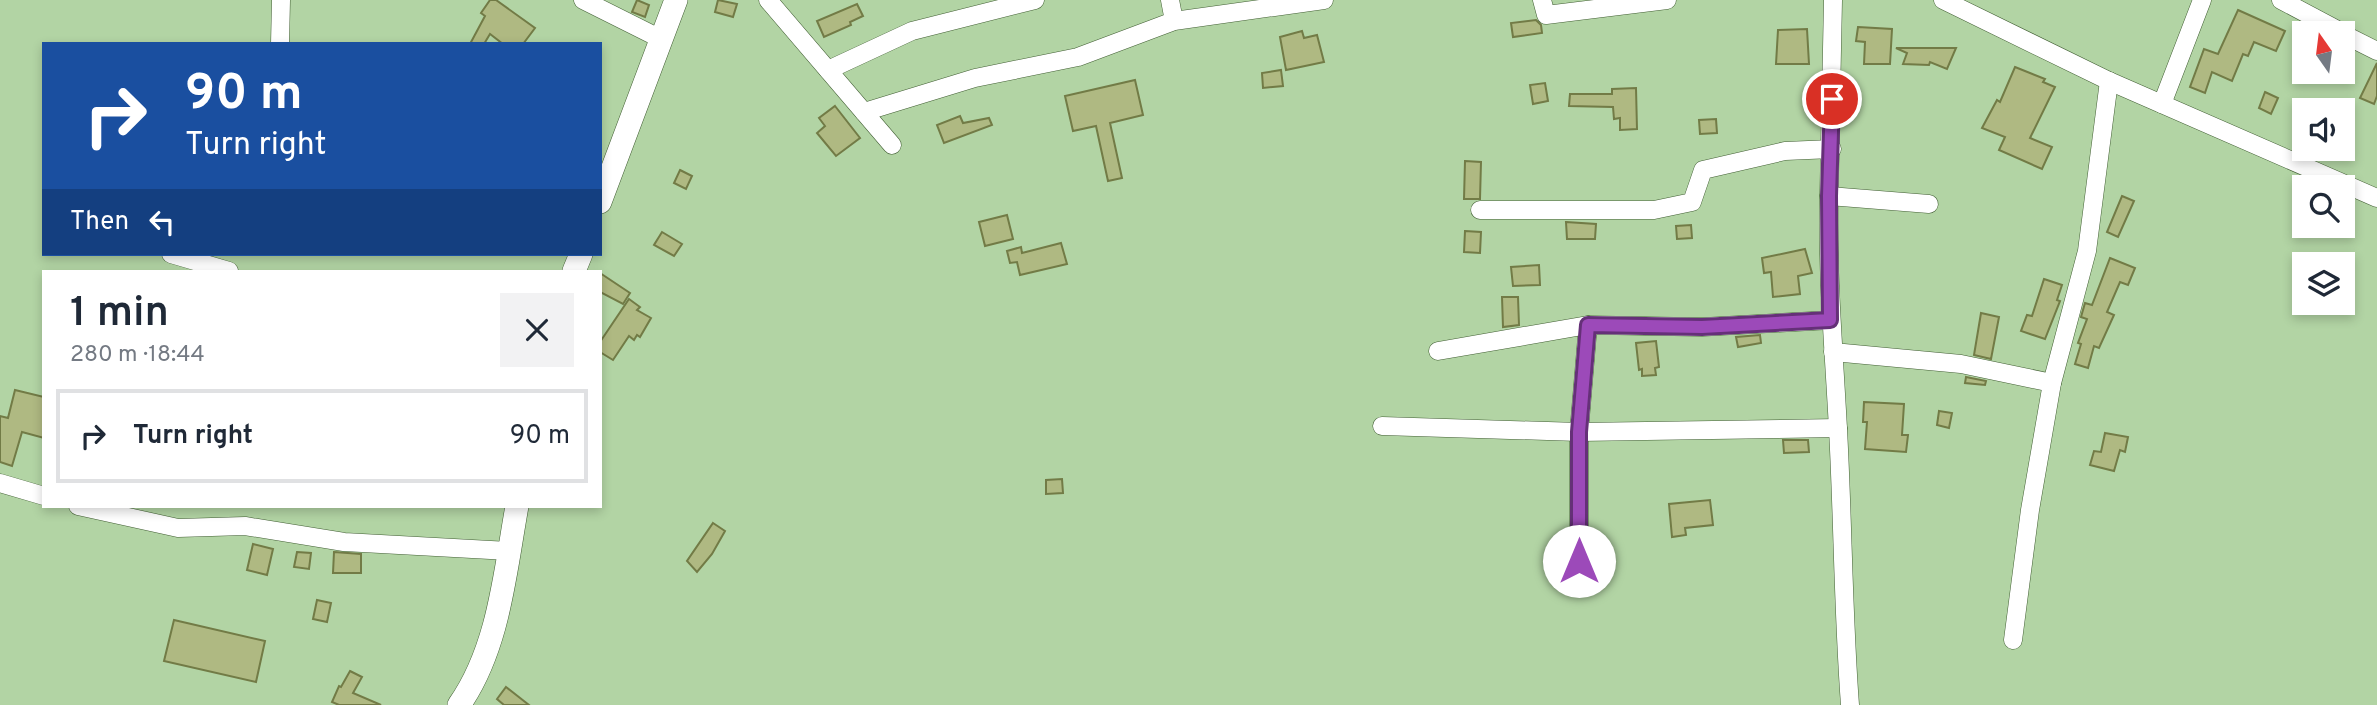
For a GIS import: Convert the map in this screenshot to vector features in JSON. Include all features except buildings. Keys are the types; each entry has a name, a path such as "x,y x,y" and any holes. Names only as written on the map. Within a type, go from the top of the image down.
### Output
{"street":[{"path":"281,0 281,42"},
{"path":"583,0 661,39"},
{"path":"602,197 676,0"},
{"path":"768,0 892,145"},
{"path":"828,70 912,31 1035,0"},
{"path":"1170,0 1174,21"},
{"path":"864,112 975,78 1078,57 1174,21 1324,0"},
{"path":"1542,0 1546,15 1667,0"},
{"path":"1833,0 1829,196 1830,320 1838,428 1844,631 1850,705"},
{"path":"1943,0 2109,81 2377,198"},
{"path":"2162,104 2202,0"},
{"path":"2281,0 2320,21"},
{"path":"2356,40 2377,51"},
{"path":"2014,640 2030,510 2052,383 2087,251 2109,81"},
{"path":"1480,210 1654,210 1692,202 1703,170 1785,150 1832,149"},
{"path":"1829,196 1929,204"},
{"path":"178,256 226,270"},
{"path":"1438,351 1588,325 1702,327 1830,320"},
{"path":"1579,561 1579,432 1588,325"},
{"path":"1833,352 1961,364 2052,383"},
{"path":"1382,426 1579,432 1838,428"},
{"path":"0,482 42,495"},
{"path":"88,508 178,528 245,526 344,542 509,551"},
{"path":"460,705 473,686 494,626 517,508"}],"route":[{"path":"1579,561 1579,432 1588,325 1702,327 1830,320 1829,196 1832,99"}]}
